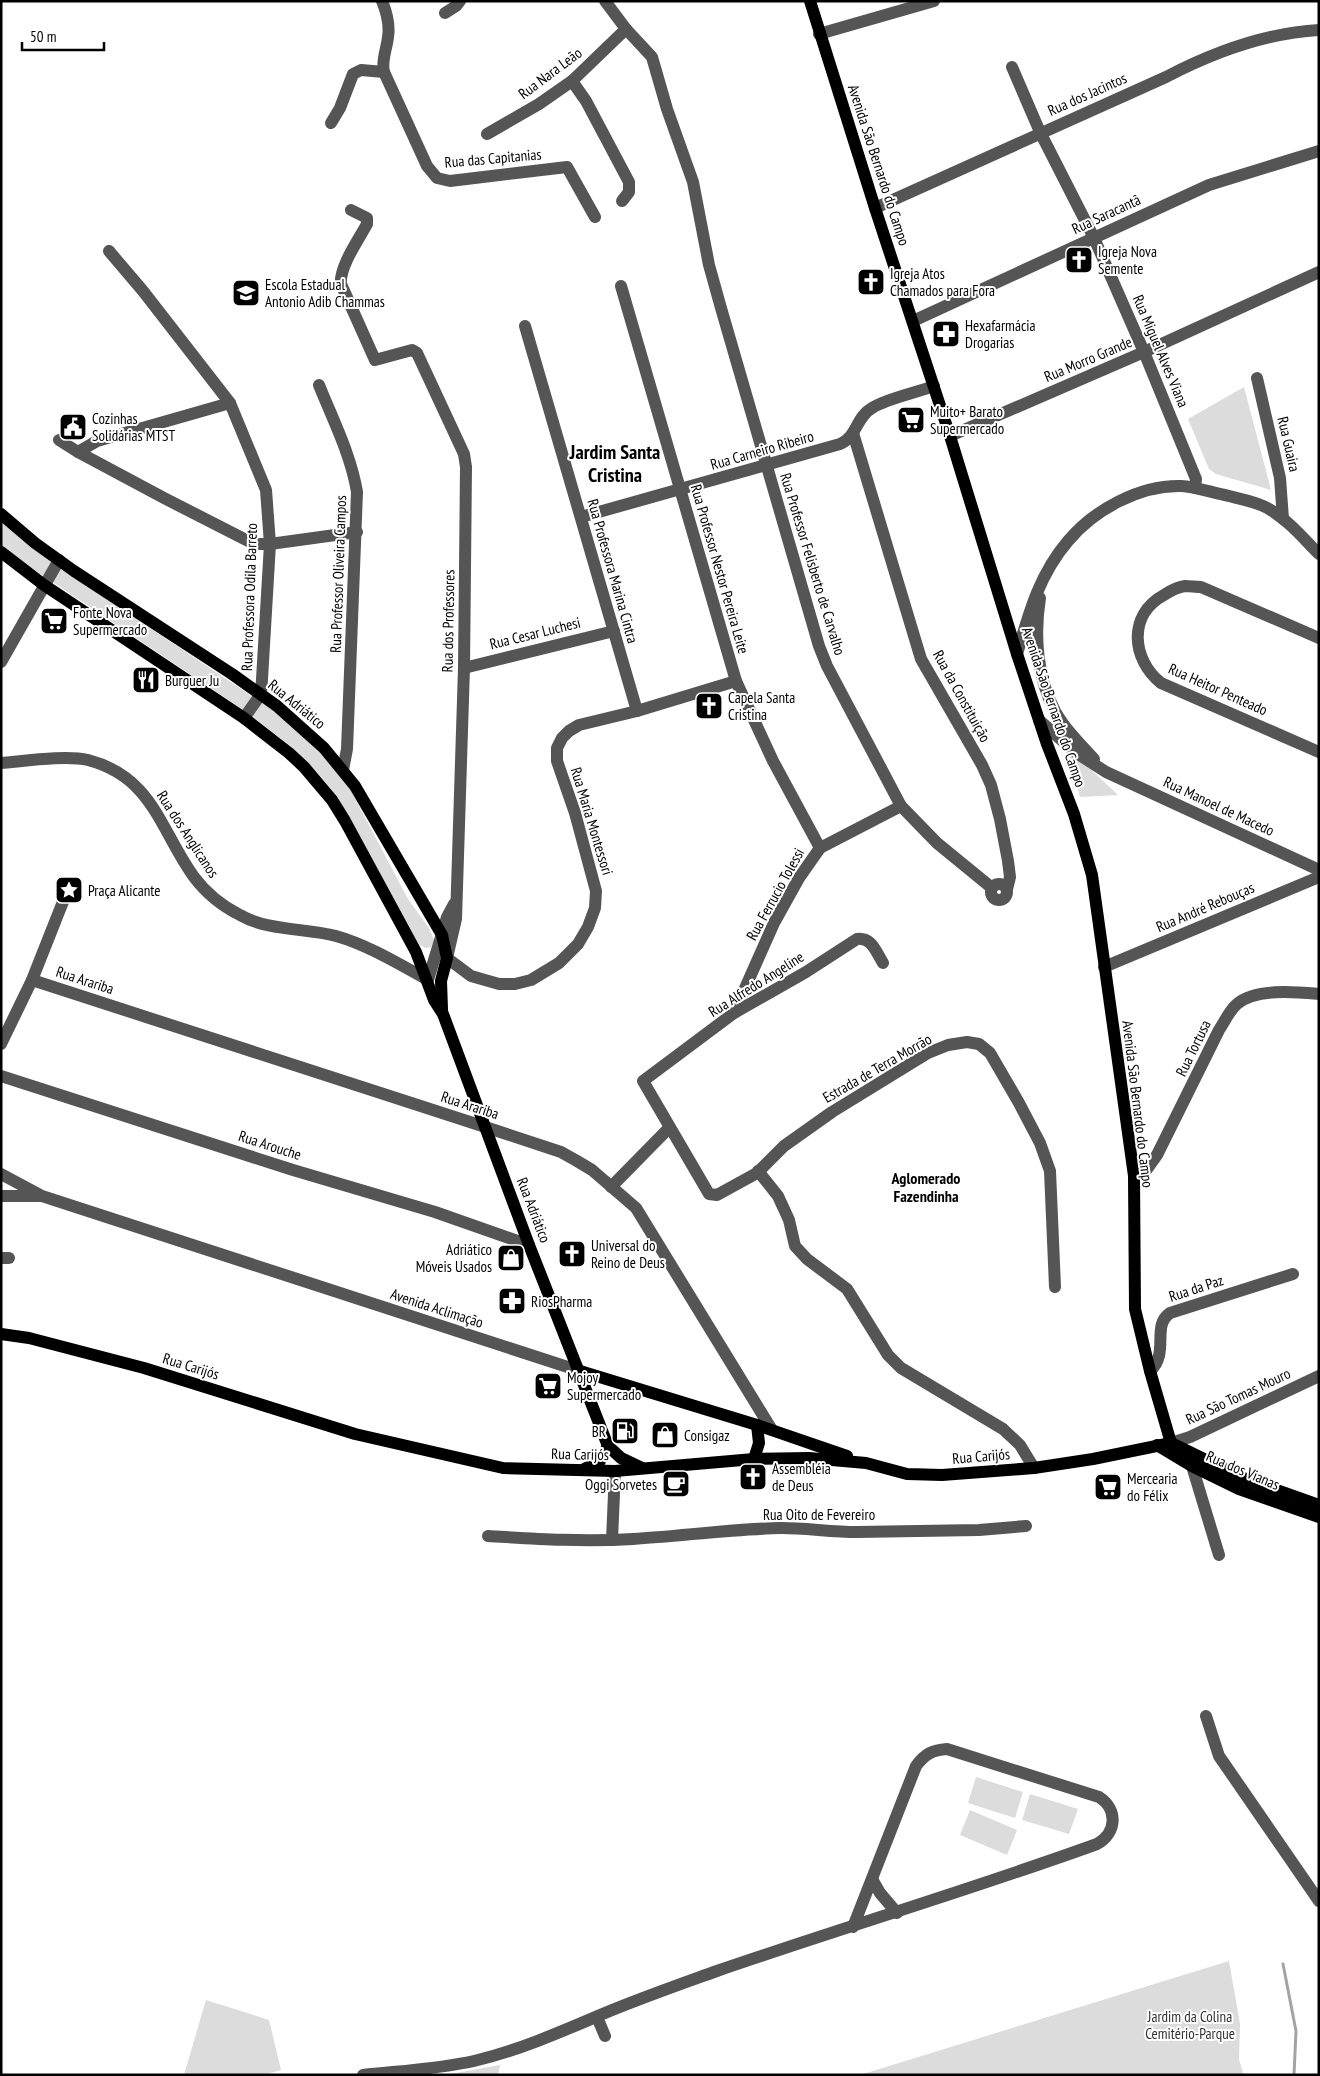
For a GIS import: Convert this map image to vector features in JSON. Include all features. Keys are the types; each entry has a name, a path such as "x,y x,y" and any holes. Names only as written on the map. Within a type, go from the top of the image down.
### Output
{"main road":[{"name":"Avenida São Bernardo do Campo","path":"810,1 819,34 950,436 1017,654 1074,814 1092,875 1134,1176 1135,1309 1150,1371 1171,1443"},
{"name":"Rua Adriático","path":"1,514 35,543 59,560 261,694 298,723 324,748 343,770 442,935 441,981 443,1014"},
{"name":"Rua Adriático","path":"1,552 44,585 244,718 289,753 332,800 419,958 434,1000 443,1014 529,1245 608,1446"},
{"name":"Rua Carijós","path":"1,1334 29,1338 144,1368 355,1434 409,1448 503,1468 615,1471 754,1459 809,1458 866,1463 907,1474 925,1475 1034,1468 1093,1459 1171,1443"},
{"name":"Avenida Aclimação","path":"580,1371 757,1425 866,1463"},
{"path":"754,1459 760,1444 757,1425"},
{"name":"Rua dos Vianas","path":"1171,1443 1243,1478 1319,1504"},
{"name":"Rua dos Vianas","path":"1157,1445 1192,1466 1239,1489 1319,1517"},
{"path":"580,1471 600,1460 608,1446 621,1458 644,1468"}],"street":[{"path":"331,123 340,108 353,74 361,70 384,72 383,63 389,36 389,24 388,14 382,1"},
{"path":"445,13 460,1"},
{"path":"605,1 626,29"},
{"path":"819,34 934,1"},
{"name":"Rua Professor Felisberto de Carvalho","path":"626,29 652,57 667,108 693,182 709,265 766,466 819,646 827,666 901,806 937,843 992,888 992,897 999,900 1006,897 1007,889"},
{"name":"Rua Nara Leão","path":"487,134 539,104 572,81 626,29"},
{"name":"Rua dos Jacintos","path":"875,208 1040,132 1166,77 1199,60 1273,37 1304,30 1319,30"},
{"name":"Rua Miguel Alves Viana","path":"1012,67 1040,132 1094,238 1144,352 1196,479 1196,488"},
{"name":"Rua das Capitanias","path":"384,72 427,166 437,178 450,181 567,167 594,217"},
{"path":"572,81 586,101 629,182 630,192 622,201"},
{"name":"Rua Saracantã","path":"913,321 1209,185 1319,151"},
{"name":"Rua dos Professores","path":"351,210 366,218 367,224 344,267 340,280 375,360 412,350 417,353 464,454 466,467 464,668 456,918 441,958 428,980"},
{"name":"Rua Professora Odila Barreto","path":"109,251 144,291 230,403 266,490 270,544 261,694"},
{"name":"Rua Morro Grande","path":"950,436 1144,352 1319,272"},
{"name":"Rua Professor Nestor Pereira Leite","path":"621,286 736,681 773,761 820,848"},
{"name":"Rua Professora Marina Cintra","path":"525,326 637,711"},
{"name":"Rua Guaira","path":"1257,378 1280,478 1283,519"},
{"name":"Rua Professor Oliveira Campos","path":"319,385 354,474 357,492 347,749 343,770"},
{"name":"Rua Carneiro Ribeiro","path":"581,517 840,444 849,439 859,419 872,407 934,386"},
{"path":"78,452 97,441 230,403"},
{"name":"Rua da Constituição","path":"853,434 921,659 982,765 991,785 1008,861 1010,877 1007,889"},
{"path":"59,440 78,452 254,544 270,544 356,532"},
{"path":"1017,654 1034,597 1045,575 1068,541 1082,526 1117,502 1137,494 1178,486 1196,488 1248,501 1266,507 1283,519 1319,554"},
{"path":"1,662 59,560"},
{"path":"1045,575 1039,600 1037,623 1039,659 1045,688 1056,712 1068,730 1106,772"},
{"name":"Rua Heitor Penteado","path":"1319,638 1201,587 1185,586 1159,598 1148,608 1140,620 1137,634 1138,649 1143,663 1151,675 1161,683 1319,752"},
{"name":"Rua Cesar Luchesi","path":"464,668 614,631"},
{"name":"Rua Maria Montessori","path":"441,958 471,976 486,982 515,984 531,980 559,963 578,944 588,927 595,908 596,891 578,821 557,760 558,748 562,738 579,725 637,711 736,681"},
{"path":"244,718 261,694"},
{"name":"Rua Manoel de Macedo","path":"1039,720 1075,752 1106,772 1319,870"},
{"name":"Rua dos Anglicanos","path":"1,762 87,760 124,775 159,814 193,876 208,893 222,904 251,921 336,936 357,944 428,980"},
{"name":"Rua Ferrucio Tolessi","path":"734,1013 774,923 799,878 820,848 901,806"},
{"name":"Rua André Rebouças","path":"1104,967 1319,877"},
{"path":"1,1044 32,980 70,884"},
{"name":"Rua dos Professores","path":"442,935 447,917 456,900"},
{"name":"Rua Alfredo Angeline","path":"669,1128 643,1081 734,1013 806,972 857,939 862,938 871,942 883,963"},
{"path":"419,958 441,958"},
{"name":"Rua Arariba","path":"32,980 561,1152 592,1170 636,1208 772,1430"},
{"name":"Rua Tortusa","path":"1134,1176 1147,1169 1157,1155 1220,1030 1237,1004 1245,999 1265,994 1295,992 1319,994"},
{"name":"Estrada de Terra Morrão","path":"669,1128 709,1194 717,1196 758,1172 784,1146 810,1127 928,1053 948,1045 967,1042 979,1044 990,1053 1019,1103 1040,1144 1050,1171 1055,1287"},
{"name":"Rua Arouche","path":"1,1076 292,1170 435,1212 529,1245"},
{"path":"611,1187 669,1128"},
{"path":"758,1172 778,1196 789,1220 795,1246 807,1259 847,1289 888,1355 901,1368 924,1379 1003,1429 1020,1445 1034,1468"},
{"name":"Avenida Aclimação","path":"1,1174 42,1196 580,1371"},
{"path":"1,1196 42,1196"},
{"name":"Rua da Paz","path":"1150,1371 1158,1362 1162,1324 1165,1316 1293,1274"},
{"name":"Rua São Tomas Mouro","path":"1171,1443 1190,1437 1319,1376"},
{"path":"1192,1466 1219,1554"},
{"path":"612,1540 615,1471"},
{"name":"Rua Oito de Fevereiro","path":"488,1536 572,1541 612,1540 778,1528 857,1532 979,1530 1026,1526"},
{"path":"1206,1716 1220,1756 1319,1901"},
{"path":"362,2075 473,2061 536,2042 674,1986 853,1927 1097,1844 1106,1839 1111,1831 1113,1824 1110,1806 1099,1797 947,1749 928,1752 916,1766 853,1927"},
{"path":"872,1879 880,1893 897,1912"},
{"path":"597,2017 605,2036"}],"green space":[{"path":"1244,387 1271,490 1216,474 1209,469 1188,419"},
{"path":"1,522 47,559 274,711 320,752 350,789 408,899 429,928 434,940 431,947 426,948 419,945 337,796 293,748 248,713 12,555 1,545"},
{"path":"1068,753 1083,762 1118,795 1080,797"},
{"path":"976,1777 1023,1792 1015,1818 968,1803"},
{"path":"1030,1794 1078,1809 1069,1834 1022,1820"},
{"path":"970,1810 1017,1830 1007,1855 960,1835"},
{"name":"Jardim da Colina Cemitério-Parque","path":"1229,1961 1240,2024 1239,2059 1243,2073 1250,2075 860,2075"},
{"path":"206,2000 269,2020 281,2070 263,2075 184,2075"},
{"path":"500,2065 498,2075 448,2075 450,2074"}],"waterway":[{"path":"1283,1964 1296,2031 1294,2075"}],"place":[{"name":"Igreja Nova Semente","path":"1079,260"},
{"name":"Igreja Atos Chamados para Fora","path":"871,282"},
{"name":"Escola Estadual Antonio Adib Chammas","path":"246,293"},
{"name":"Hexafarmácia Drogarias","path":"946,334"},
{"name":"Muito+ Barato Supermercado","path":"911,420"},
{"name":"Cozinhas Solidárias MTST","path":"73,427"},
{"name":"Fonte Nova Supermercado","path":"54,621"},
{"name":"Burguer Ju","path":"146,680"},
{"name":"Capela Santa Cristina","path":"709,706"},
{"name":"Praça Alicante","path":"69,890"},
{"name":"Universal do Reino de Deus","path":"572,1254"},
{"name":"Adriático Móveis Usados","path":"511,1258"},
{"name":"RiosPharma","path":"512,1301"},
{"name":"Mojoy Supermercado","path":"548,1386"},
{"name":"BR","path":"625,1431"},
{"name":"Consigaz","path":"665,1435"},
{"name":"Assembléia de Deus","path":"753,1477"},
{"name":"Oggi Sorvetes","path":"676,1484"},
{"name":"Mercearia do Félix","path":"1108,1487"}],"district":[{"name":"Jardim Santa Cristina","path":"615,464"},
{"name":"Aglomerado Fazendinha","path":"926,1187"}]}
